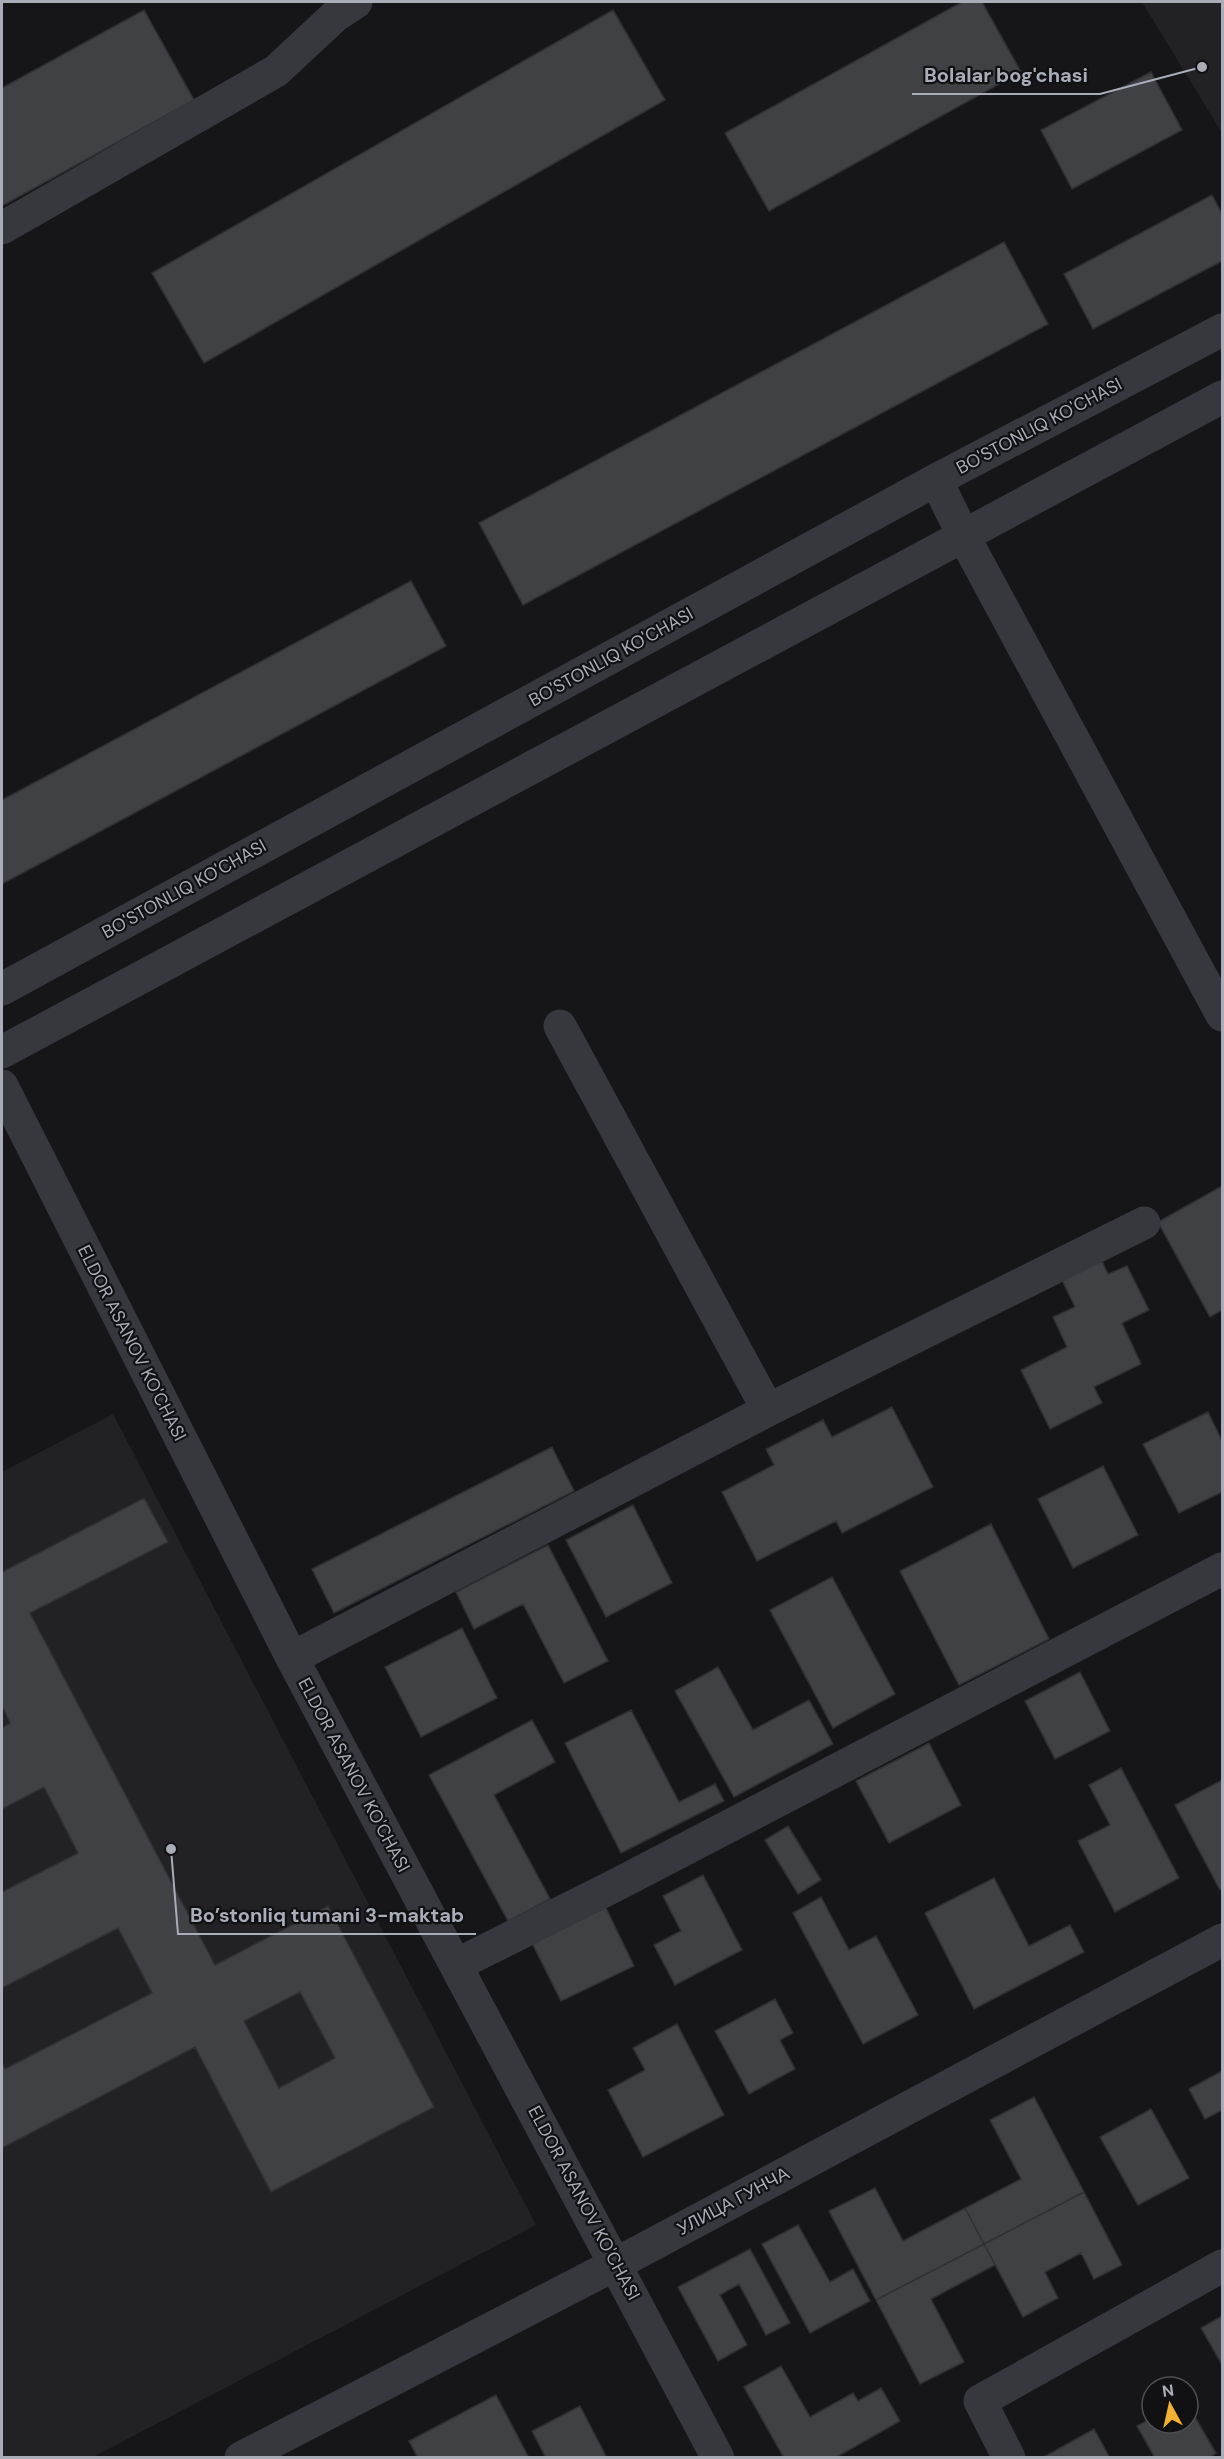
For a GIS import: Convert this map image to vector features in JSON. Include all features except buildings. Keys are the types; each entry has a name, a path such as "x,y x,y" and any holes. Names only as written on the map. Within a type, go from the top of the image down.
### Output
{"street":[{"path":"2,228 104,167 276,71 335,16 356,2"},
{"name":"BO'STONLIQ KO'CHASI","path":"2,989 936,480 1222,330"},
{"path":"2,1052 1222,397"},
{"path":"936,480 963,536 1215,982 1222,1015"},
{"path":"560,1026 768,1410"},
{"name":"ELDOR ASANOV KO'CHASI","path":"2,1086 292,1658 718,2457"},
{"path":"292,1658 768,1410 1144,1223"},
{"path":"456,1965 616,1885 1222,1569"},
{"name":"УЛИЦА ГУНЧА","path":"241,2457 616,2264 1222,1940"},
{"path":"1009,2457 980,2402 1222,2266"}],"shaded area":[{"path":"1142,2 1222,2 1222,133"},
{"path":"113,1414 536,2225 93,2457 2,2458 2,1472"}],"place":[{"name":"Bolalar bog'chasi","path":"1202,67"},
{"name":"Bo’stonliq tumani 3-maktab","path":"171,1849"}]}
